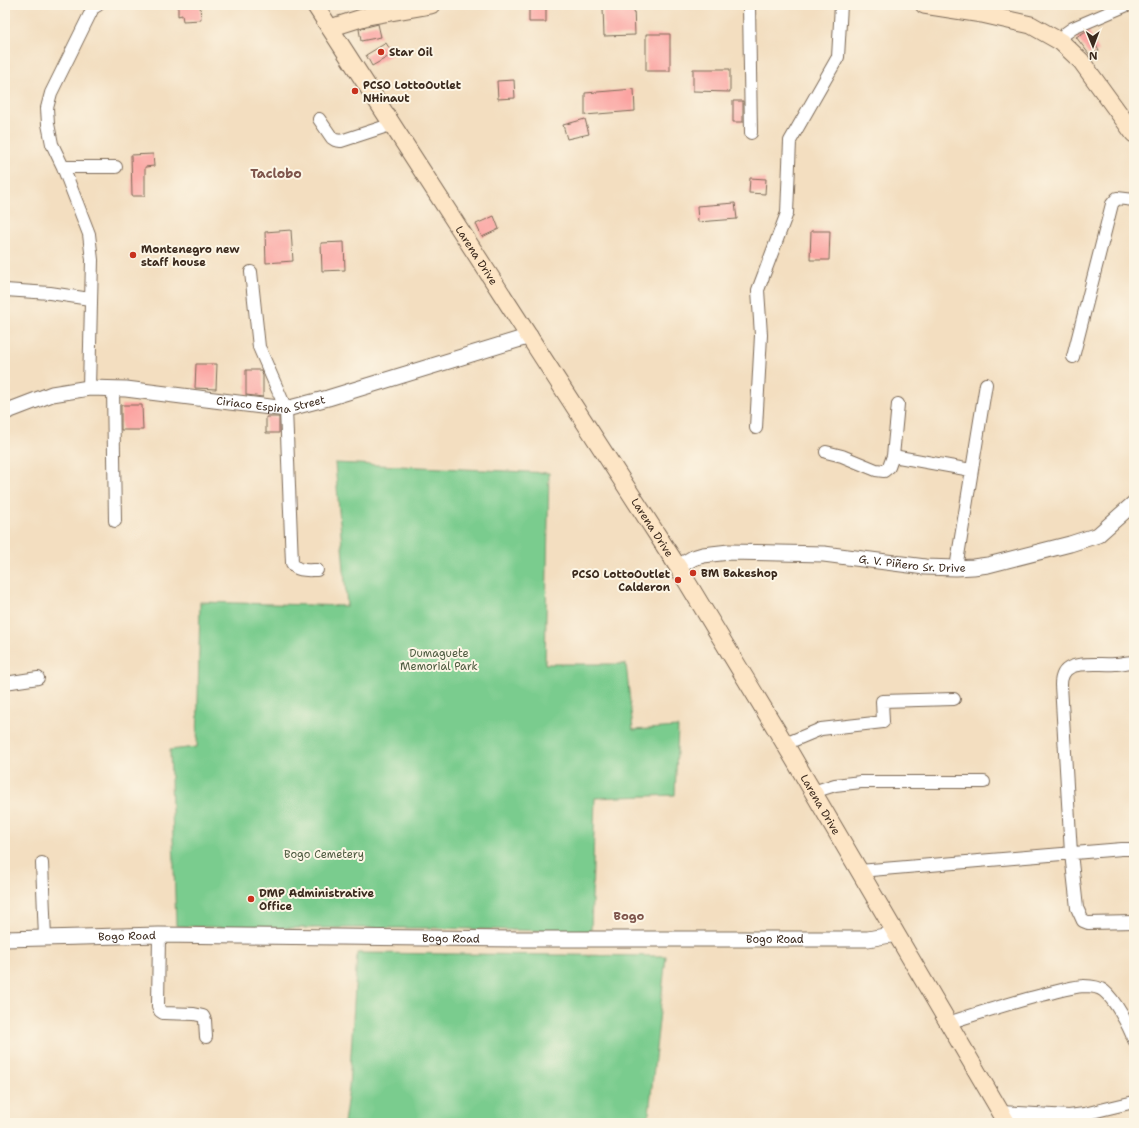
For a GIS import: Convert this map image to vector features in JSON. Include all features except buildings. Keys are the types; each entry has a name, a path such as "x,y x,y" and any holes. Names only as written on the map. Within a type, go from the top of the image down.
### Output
{"main road":[{"name":"Larena Drive","path":"315,5 678,567 785,744 1004,1118"},
{"path":"330,28 368,16 431,5"},
{"path":"924,5 982,10 1031,25 1061,42 1082,61 1134,134"}],"street":[{"path":"89,388 90,299 93,276 89,234 63,166 52,144 48,124 47,108 50,94 93,8 98,5"},
{"path":"749,5 751,132"},
{"path":"756,428 761,335 758,290 787,213 790,141 838,57 841,5"},
{"path":"1061,42 1066,33 1073,28 1127,5"},
{"path":"319,119 332,138 341,141 393,124"},
{"path":"63,166 116,167"},
{"path":"1073,357 1112,204 1117,198 1134,200"},
{"path":"251,272 259,347 286,409 292,563 300,569 317,570"},
{"path":"5,290 50,293 90,299"},
{"name":"Ciriaco Espina Street","path":"5,412 52,394 89,388 126,389 286,409 328,398 530,336"},
{"path":"956,568 986,384"},
{"path":"113,389 115,521"},
{"path":"826,452 842,456 876,470 884,471 889,467 893,456 898,404"},
{"path":"893,456 971,470"},
{"name":"G. V. Piñero Sr. Drive","path":"678,567 703,554 729,552 824,554 902,564 956,568 988,565 1098,535 1134,503"},
{"path":"1134,662 1075,666 1064,672 1061,678 1071,853 1077,908 1083,921 1088,923 1134,922"},
{"path":"5,683 38,678"},
{"path":"785,744 821,729 883,722 882,701 954,699"},
{"path":"813,792 835,785 861,782 984,782"},
{"path":"860,871 1122,849 1134,850"},
{"path":"42,863 45,938"},
{"name":"Bogo Road","path":"5,939 160,935 518,939 868,939 896,934"},
{"path":"160,935 158,1006 160,1011 163,1013 194,1014 203,1016 205,1020 206,1037"},
{"path":"948,1023 1026,999 1070,988 1085,986 1104,990 1125,1019 1134,1040"},
{"path":"1004,1118 1069,1116 1084,1114 1134,1102"}],"green space":[{"name":"Dumaguete Memorial Park","path":"335,463 549,473 545,664 626,664 633,730 678,727 675,795 595,798 591,932 435,928 251,928 176,926 170,750 197,747 200,602 347,606"},
{"path":"357,953 666,956 648,1123 344,1123 349,1087"}],"place":[{"name":"Star Oil","path":"381,52"},
{"name":"PCSO LottoOutlet NHinaut","path":"355,91"},
{"name":"Montenegro new staff house","path":"133,255"},
{"name":"BM Bakeshop","path":"693,573"},
{"name":"PCSO LottoOutlet Calderon","path":"678,580"},
{"name":"DMP Administrative Office","path":"251,899"}],"district":[{"name":"Taclobo","path":"276,173"},
{"name":"Bogo","path":"629,916"}],"park label":[{"name":"Bogo Cemetery","path":"324,854"}]}
